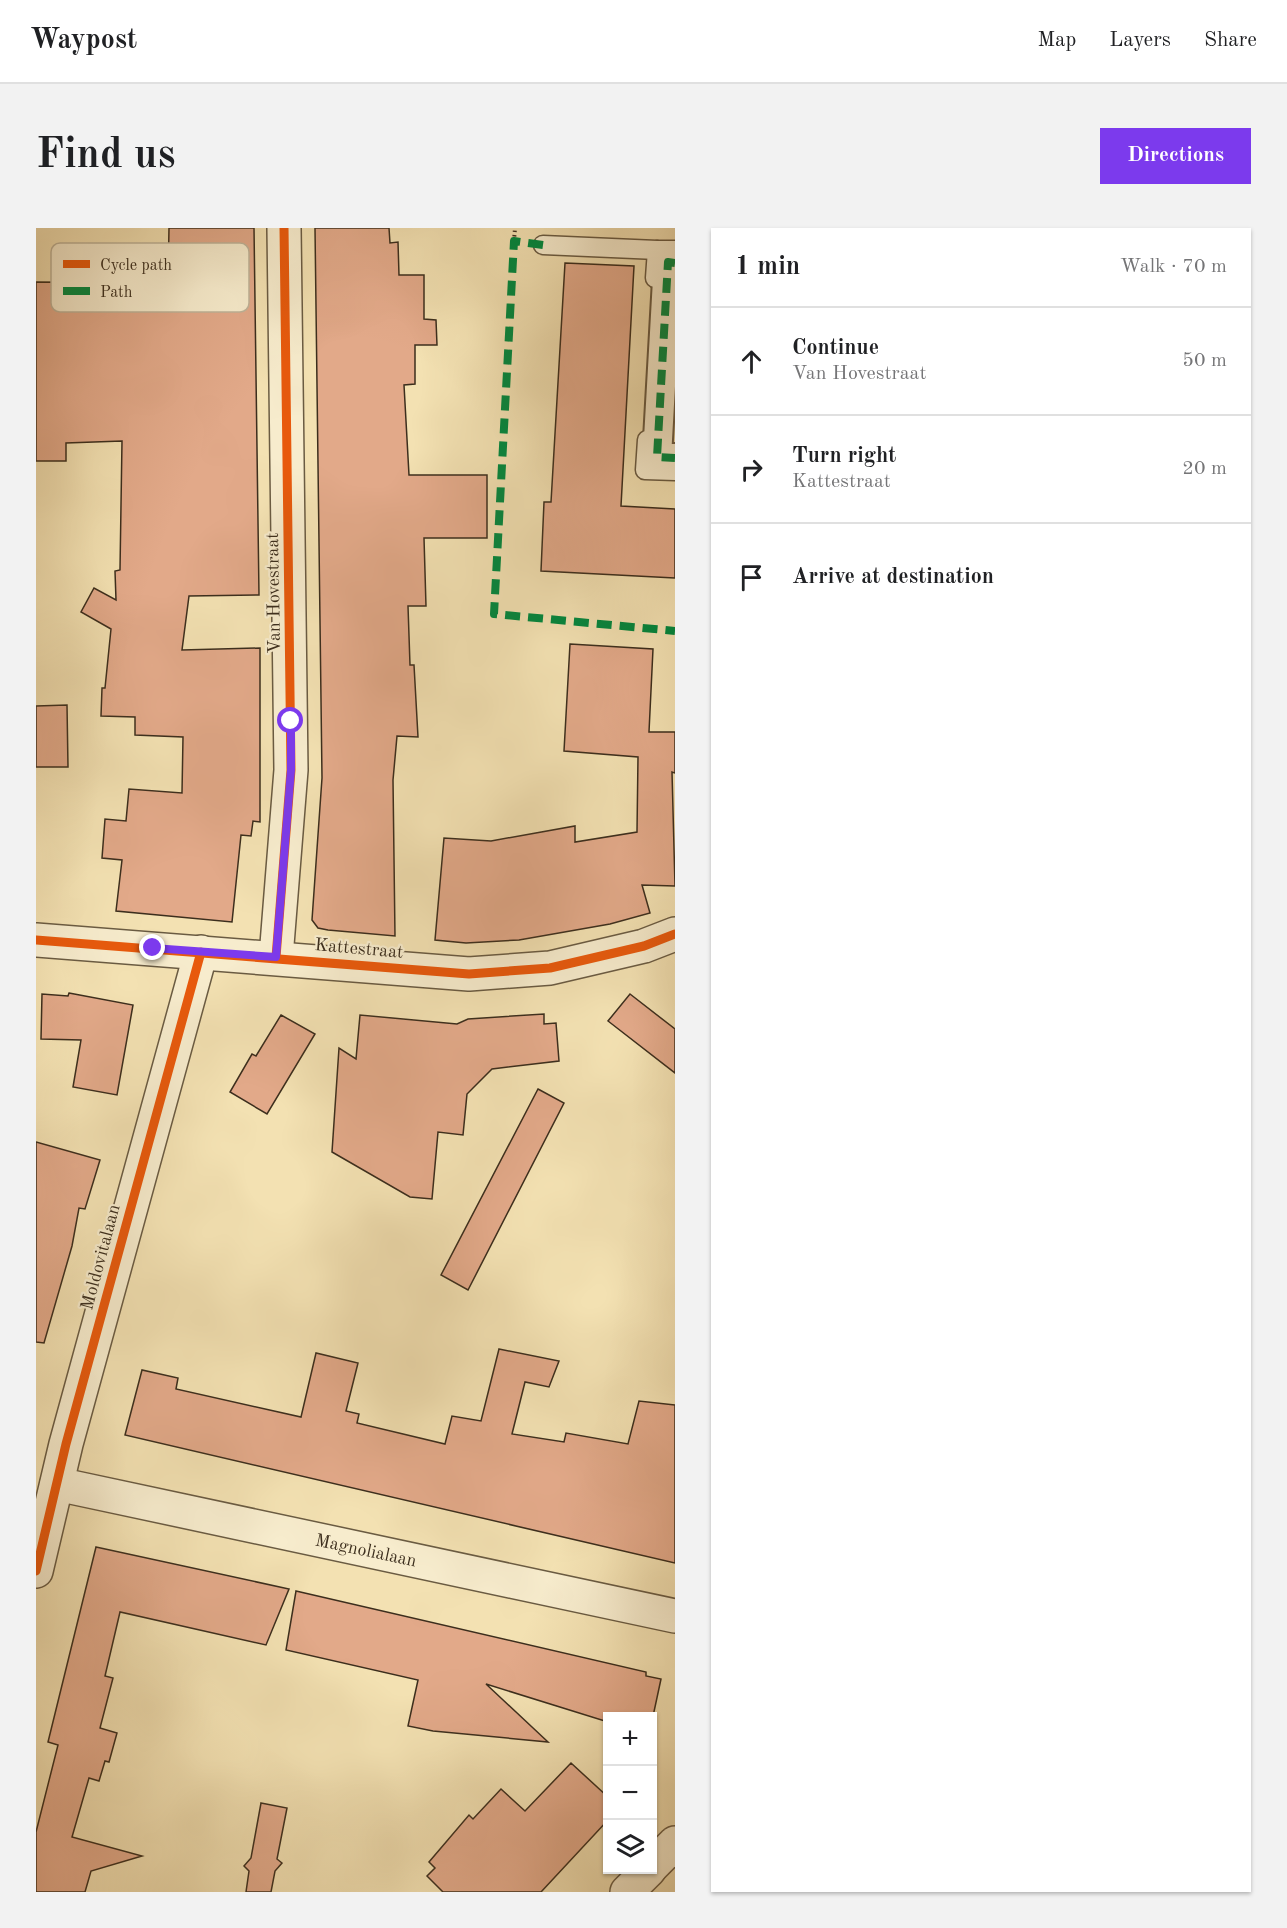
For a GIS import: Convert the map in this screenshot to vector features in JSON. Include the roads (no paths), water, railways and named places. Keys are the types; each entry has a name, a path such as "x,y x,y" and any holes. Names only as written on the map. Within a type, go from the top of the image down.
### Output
{"street":[{"name":"Van Hovestraat","path":"276,957 291,770 284,228"},
{"path":"669,254 657,457 675,458"},
{"name":"Kattestraat","path":"36,940 276,957 469,974 550,968 644,946 675,934"},
{"name":"Moldovitalaan","path":"36,1571 57,1484 201,952"},
{"name":"Magnolialaan","path":"57,1484 675,1616"},
{"path":"657,1861 675,1843"},
{"path":"627,1892 644,1874"}],"lane":[{"path":"543,245 669,254 645,470 675,471"}]}
